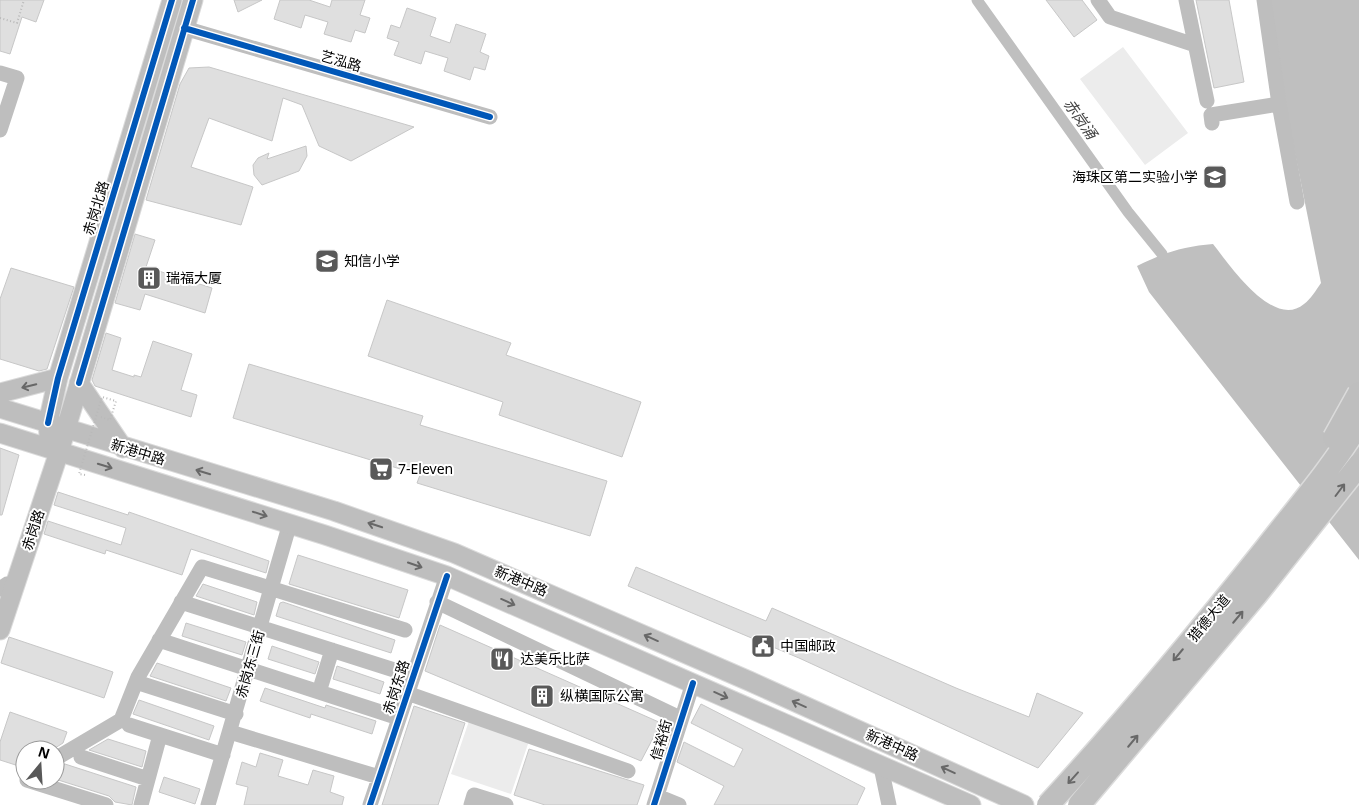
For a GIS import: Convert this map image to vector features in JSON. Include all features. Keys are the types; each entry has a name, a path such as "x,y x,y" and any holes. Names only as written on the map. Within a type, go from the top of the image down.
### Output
{"highway":[{"path":"1252,566 1322,457 1359,393"},
{"name":"猎德大道","path":"1048,805 1103,744 1252,566 1324,475 1359,424"},
{"name":"猎德大道","path":"1079,805 1256,595 1359,465"}],"main road":[{"name":"赤岗北路","path":"57,426 58,378 172,0"},
{"path":"57,426 79,383 193,0"},
{"path":"0,393 58,378"},
{"path":"79,383 123,448"},
{"name":"新港中路","path":"0,408 123,448 334,511 454,553 978,783 1024,805"},
{"name":"赤岗路","path":"0,630 54,450 57,426"},
{"name":"新港中路","path":"0,433 290,523 447,576 969,804"},
{"name":"赤岗路","path":"0,606 4,586 54,450"},
{"path":"447,576 454,553"},
{"path":"486,592 495,570"},
{"path":"881,767 940,805"},
{"path":"969,804 978,783"}],"street":[{"path":"1098,0 1110,17 1195,45"},
{"path":"1186,0 1207,101"},
{"path":"1264,0 1279,104 1297,202"},
{"name":"艺泓路","path":"184,28 490,117"},
{"path":"0,73 17,78 0,130"},
{"path":"1212,123 1211,115 1279,104"},
{"name":"赤岗东三街","path":"208,805 290,523"},
{"path":"65,753 121,720 136,682 202,567 405,630"},
{"name":"赤岗东路","path":"370,805 447,576"},
{"path":"181,602 413,676"},
{"path":"438,602 680,718"},
{"path":"159,640 399,718"},
{"path":"319,692 332,650"},
{"path":"136,682 236,714"},
{"name":"信裕街","path":"656,800 680,718 693,683"},
{"path":"407,693 628,771"},
{"path":"129,725 223,756"},
{"path":"230,732 379,777"},
{"path":"141,805 160,735"},
{"path":"81,757 148,779"},
{"path":"881,767 889,805"},
{"path":"59,790 106,805"},
{"path":"471,805 474,795 506,805"},
{"path":"656,800 678,805"}],"path":[{"path":"0,18 17,23 24,0"},
{"path":"86,476 79,474 102,397 116,402 110,420 101,417"}],"shaded area":[{"path":"1269,0 1359,0 1359,560 1149,292 1137,266 1174,251 1193,246 1213,244 1241,279 1266,302 1279,308 1292,310 1307,302 1321,283 1286,108"},
{"path":"1123,47 1188,133 1145,165 1080,79"},
{"path":"469,721 529,741 511,794 451,774"}],"building":[{"path":"0,0 44,0 36,22 22,17 10,54 0,51"},
{"path":"234,0 262,0 238,12"},
{"path":"280,0 309,0 330,7 332,0 365,0 360,15 370,18 365,33 355,30 351,42 324,34 328,22 305,15 301,28 274,19"},
{"path":"1046,0 1082,0 1097,20 1074,37"},
{"path":"1196,0 1229,0 1244,82 1214,88"},
{"path":"407,8 436,18 430,36 450,43 456,24 486,34 480,52 489,56 485,70 474,67 470,80 444,71 448,58 425,51 421,64 394,55 399,42 387,38 391,25 400,28"},
{"path":"209,67 414,127 351,161 319,146 302,105 283,98 272,141 209,118 191,167 253,187 241,225 146,200 180,84 189,68"},
{"path":"306,146 307,156 299,171 262,185 254,175 253,165 258,158 269,153 267,159"},
{"name":"瑞福大厦","path":"135,234 155,240 146,267 212,288 205,313 145,294 140,310 115,303"},
{"path":"11,268 74,287 47,369 39,371 0,359 0,299"},
{"path":"387,300 511,343 506,355 641,402 622,457 499,415 503,402 368,356"},
{"path":"106,333 121,338 112,370 134,377 134,375 141,377 153,341 192,354 181,390 197,395 191,417 95,386 92,380"},
{"path":"249,364 423,416 420,425 607,481 590,536 417,483 420,475 233,418"},
{"path":"0,448 19,455 2,515 0,515"},
{"path":"58,492 128,515 129,512 269,561 266,573 191,549 182,575 106,550 105,554 44,534 48,521 121,545 126,528 54,505"},
{"path":"298,555 408,590 399,618 289,584"},
{"path":"636,567 766,621 772,608 956,688 1029,717 1037,693 1083,713 1038,768 799,658 628,586"},
{"path":"203,584 257,602 254,615 196,596"},
{"path":"283,602 395,640 391,653 276,616 280,603"},
{"path":"186,623 246,642 242,655 182,636"},
{"name":"纵横国际公寓","path":"440,625 661,723 641,761 425,671"},
{"path":"9,637 113,672 104,698 1,663"},
{"path":"272,646 319,662 315,674 268,659"},
{"path":"157,663 231,688 226,701 150,676"},
{"path":"337,666 384,682 380,694 333,679"},
{"path":"265,688 325,708 326,705 376,721 372,734 311,714 310,718 260,701"},
{"path":"139,700 214,726 209,740 133,714"},
{"path":"701,704 865,788 857,805 714,805 724,786 677,762 684,742 734,767 743,749 691,723"},
{"path":"414,706 465,723 438,805 382,805"},
{"path":"10,712 67,732 64,740 15,740 15,765 0,760 0,742"},
{"path":"108,739 146,751 142,767 89,750"},
{"path":"529,749 644,785 637,805 545,805 514,795"},
{"path":"260,753 283,760 278,776 308,785 313,770 334,776 330,792 344,797 342,805 244,805 248,787 236,784 242,762 256,767"},
{"path":"65,764 136,787 132,805 115,802 109,796 65,782"},
{"path":"164,777 200,789 195,804 159,792"}],"waterway":[{"name":"赤岗涌","path":"977,0 1128,212 1162,254"}],"cycle path":[{"path":"48,423 58,378 172,0"},
{"path":"79,383 193,0"},
{"path":"184,28 490,117"},
{"path":"370,805 447,576"},
{"path":"654,805 693,683"}],"place":[{"name":"海珠区第二实验小学","path":"1215,177"},
{"name":"知信小学","path":"327,261"},
{"name":"瑞福大厦","path":"149,278"},
{"name":"7-Eleven","path":"381,469"},
{"name":"中国邮政","path":"763,646"},
{"name":"达美乐比萨","path":"502,659"},
{"name":"纵横国际公寓","path":"542,696"}]}
